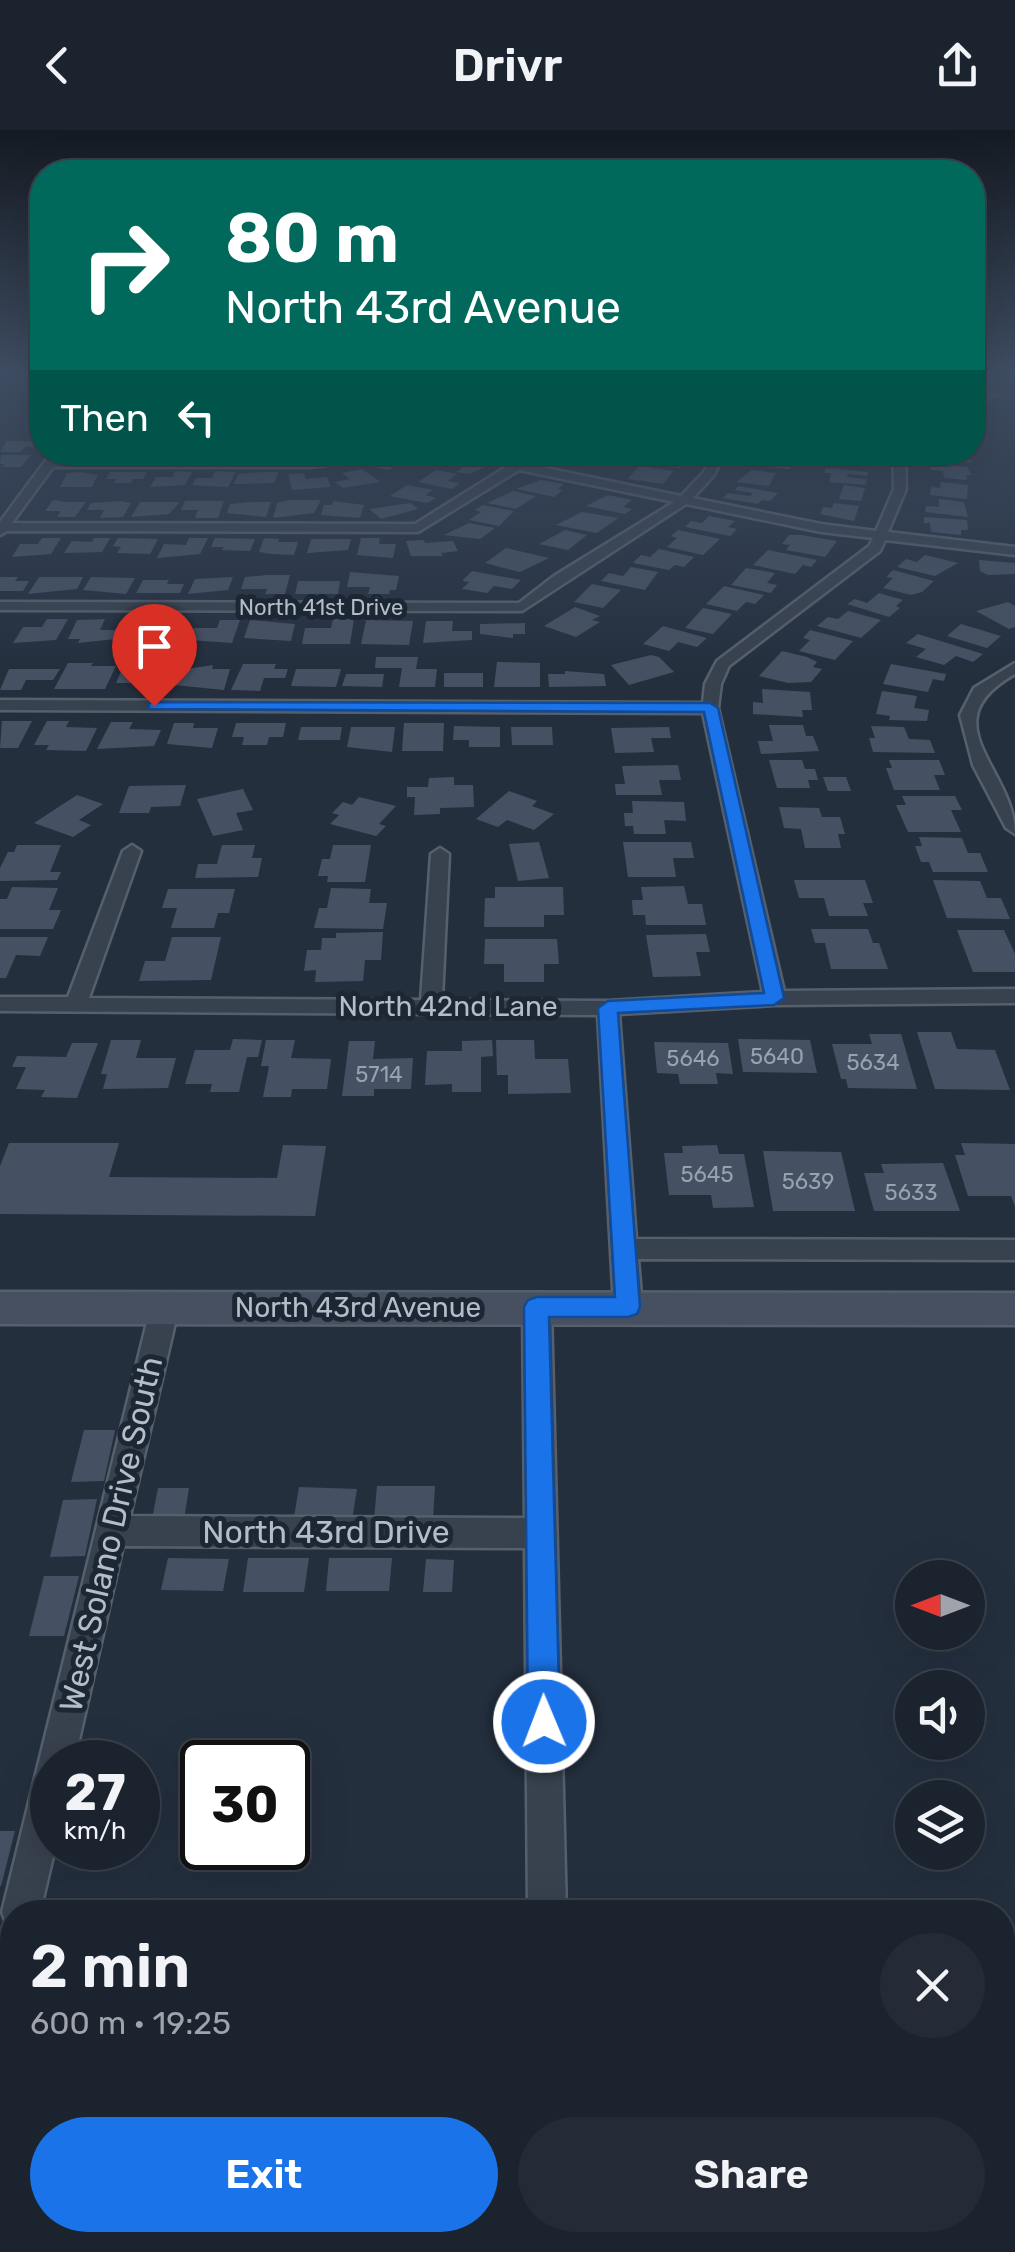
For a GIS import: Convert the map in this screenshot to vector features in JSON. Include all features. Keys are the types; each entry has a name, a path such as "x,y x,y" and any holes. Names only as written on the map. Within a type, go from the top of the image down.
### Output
{"main road":[{"name":"North 43rd Avenue","path":"0,1308 1015,1309"}],"street":[{"path":"1,528 43,473"},
{"path":"1,528 418,528 507,473"},
{"path":"553,473 881,538 1015,550"},
{"path":"682,499 711,473"},
{"path":"774,998 710,708 713,684 722,664 851,568 881,538 900,489 901,473"},
{"name":"North 41st Drive","path":"0,606 522,607 561,578 634,536 682,499"},
{"path":"1015,668 978,694 969,705 967,726 1015,828"},
{"path":"0,705 710,708"},
{"path":"76,1004 132,850"},
{"path":"431,1006 440,854"},
{"name":"North 42nd Lane","path":"0,1004 608,1008 774,998 1015,996"},
{"path":"608,1008 628,1307"},
{"path":"625,1249 1015,1250"},
{"name":"West Solano Drive South","path":"61,1740 165,1306"},
{"path":"537,1307 547,1900"},
{"name":"North 43rd Drive","path":"111,1531 541,1532"},
{"path":"24,1900 31,1870"}],"building":[{"path":"67,473 98,475 92,487 60,487"},
{"path":"109,473 146,473 143,479 133,479 131,483 106,479"},
{"path":"174,473 191,473 185,485 150,487 156,477 173,477"},
{"path":"214,473 235,473 228,487 192,485 196,478 212,478"},
{"path":"279,473 274,483 234,484 238,474"},
{"path":"304,473 306,479 327,477 331,487 292,490 288,474"},
{"path":"342,473 368,473 380,482 343,488 335,482 350,479"},
{"path":"431,473 452,473 457,474 448,481 460,483 452,489 418,482"},
{"path":"633,473 672,473 663,484 628,479"},
{"path":"748,473 776,473 769,486 736,482"},
{"path":"831,473 868,473 847,477 867,479 866,485 829,482"},
{"path":"943,473 972,475 966,475 967,480 944,478"},
{"path":"541,480 564,484 558,489 563,490 554,497 516,489"},
{"path":"941,482 968,485 967,499 930,495 931,487 940,488"},
{"path":"407,485 433,490 425,495 436,498 427,503 390,496"},
{"path":"844,485 865,488 861,501 839,499"},
{"path":"738,486 778,493 770,501 758,504 723,498 728,493 753,493 735,490"},
{"path":"513,491 536,496 516,509 487,503"},
{"path":"608,495 632,500 623,507 632,509 625,514 586,506"},
{"path":"939,499 964,502 968,517 925,512 926,506 939,507"},
{"path":"53,500 86,502 75,517 57,517 61,511 45,511"},
{"path":"321,500 314,513 273,518 277,503"},
{"path":"185,501 224,501 218,518 195,518 198,510 181,510"},
{"path":"333,501 364,505 360,518 321,515 324,505 332,505"},
{"path":"140,502 180,502 169,514 131,517"},
{"path":"271,502 266,517 227,513 230,504"},
{"path":"91,503 131,503 123,517 100,518 104,510 87,510"},
{"path":"411,503 418,509 381,519 369,509"},
{"path":"834,503 859,506 854,521 820,514 823,507 832,508"},
{"path":"483,505 514,511 499,526 469,520 481,512 475,510"},
{"path":"582,512 618,518 597,533 556,525"},
{"path":"709,516 735,521 728,527 737,529 730,536 685,527 691,521 702,523"},
{"path":"924,517 967,520 968,530 961,530 961,535 931,532"},
{"path":"469,523 495,528 480,539 444,535"},
{"path":"565,530 587,535 568,550 539,544"},
{"path":"678,530 720,539 703,555 667,547 677,538 671,536"},
{"path":"789,535 837,541 825,557 786,550 790,545 782,544"},
{"path":"42,538 61,538 51,554 12,557 20,544 38,544"},
{"path":"94,538 110,538 102,552 64,553 72,541 92,542"},
{"path":"118,538 158,539 150,554 117,553 121,547 113,546"},
{"path":"189,538 208,538 200,554 157,558 164,544 186,545"},
{"path":"215,538 255,539 250,551 211,547"},
{"path":"264,538 298,542 294,555 259,552"},
{"path":"361,538 380,538 379,544 396,544 393,558 357,555"},
{"path":"311,539 351,539 348,550 307,553"},
{"path":"406,541 453,541 458,551 441,553 443,556 411,556"},
{"path":"506,548 549,558 520,572 485,563"},
{"path":"659,549 694,557 684,567 675,565 669,570 633,563 641,555 650,557"},
{"path":"768,550 817,560 811,567 803,565 795,574 753,565"},
{"path":"925,555 958,563 935,576 897,567 906,559 917,562"},
{"path":"979,560 1015,563 1015,574 988,575 980,571"},
{"path":"631,567 658,572 645,590 601,581 609,573 623,576"},
{"path":"746,568 775,573 767,583 777,585 771,593 731,585"},
{"path":"893,570 934,581 922,592 911,595 883,588 893,578 886,577"},
{"path":"472,571 521,580 512,589 494,586 487,593 462,589 469,582 462,581"},
{"path":"350,572 399,576 396,590 368,594 370,587 347,587"},
{"path":"290,575 285,594 241,589 245,577"},
{"path":"0,577 29,581 23,591 0,591"},
{"path":"39,577 83,577 77,589 28,594"},
{"path":"91,577 135,578 126,594 83,590"},
{"path":"233,577 228,590 188,594 195,579"},
{"path":"143,580 184,584 180,593 136,593"},
{"path":"298,581 340,581 338,594 295,594"},
{"path":"592,584 621,590 603,608 574,602"},
{"path":"724,586 764,595 755,604 746,602 737,611 706,604"},
{"path":"879,593 903,600 889,617 847,604 855,599 867,603"},
{"path":"1008,602 1015,606 1015,627 1009,629 976,611"},
{"path":"575,607 600,616 592,620 600,622 576,637 544,626"},
{"path":"703,608 732,614 713,634 685,628"},
{"path":"848,611 881,620 861,638 817,626 828,617 838,619"},
{"path":"47,619 68,619 56,640 13,643 23,627 42,627"},
{"path":"105,619 100,630 120,630 116,639 78,643 80,639 68,639 77,620"},
{"path":"333,619 354,619 350,644 302,644 305,628 331,628"},
{"path":"138,620 178,620 172,636 131,636"},
{"path":"220,620 240,620 232,643 189,640 194,628 217,628"},
{"path":"250,620 295,624 291,641 244,638"},
{"path":"366,620 413,621 409,645 361,644"},
{"path":"426,621 453,621 452,631 472,631 472,640 423,643"},
{"path":"525,623 525,634 513,634 513,638 480,634 480,624"},
{"path":"961,624 1001,636 987,648 947,636"},
{"path":"663,626 707,638 697,647 678,642 669,651 643,644"},
{"path":"810,630 853,641 835,660 799,651 810,640 803,638"},
{"path":"918,634 983,654 973,662 956,656 944,665 916,657 926,649 906,643"},
{"path":"782,651 807,657 817,662 813,667 822,669 811,682 788,683 759,676"},
{"path":"651,655 659,657 674,672 629,685 611,665"},
{"path":"376,657 418,657 416,669 437,669 435,687 399,687 402,668 375,668"},
{"path":"497,662 540,663 540,687 494,687"},
{"path":"68,663 116,666 105,689 54,689"},
{"path":"243,664 276,664 274,669 288,669 285,678 264,678 260,691 231,690"},
{"path":"891,664 946,674 944,681 933,679 928,692 883,684"},
{"path":"213,665 212,669 230,669 224,690 174,685 180,670"},
{"path":"9,669 60,669 53,680 26,680 21,690 0,690"},
{"path":"122,669 173,669 165,690 141,690 145,683 116,683"},
{"path":"296,669 341,669 336,687 291,686"},
{"path":"444,673 483,673 483,687 444,687"},
{"path":"346,674 384,674 382,687 342,686"},
{"path":"548,674 604,674 606,686 549,687"},
{"path":"762,689 810,692 812,710 802,710 803,717 753,714 753,702 763,703"},
{"path":"882,691 917,696 914,708 929,710 927,721 889,720 890,716 876,714"},
{"path":"2,721 32,721 18,748 0,748"},
{"path":"47,721 69,721 66,727 97,728 86,751 46,750 49,745 34,745"},
{"path":"111,722 133,722 129,729 161,730 154,746 97,749"},
{"path":"174,723 218,728 212,748 167,744"},
{"path":"236,723 286,723 283,737 269,737 267,745 242,745 244,737 232,737"},
{"path":"404,723 444,723 443,751 402,751"},
{"path":"769,725 803,725 806,736 813,736 819,751 761,754 758,741 773,741"},
{"path":"454,726 500,727 500,747 469,747 469,740 453,740"},
{"path":"871,726 904,727 909,739 930,740 935,753 873,752 869,738 875,738"},
{"path":"301,727 342,727 340,740 298,740"},
{"path":"351,727 395,727 392,752 347,747"},
{"path":"511,727 552,727 553,745 512,745"},
{"path":"669,727 671,738 651,738 654,752 615,753 611,728"},
{"path":"769,760 802,760 805,769 815,769 818,780 808,780 810,788 777,788"},
{"path":"889,760 939,760 945,775 934,775 940,790 894,790 886,768 892,768"},
{"path":"678,765 681,780 659,780 662,795 616,795 615,784 625,784 622,766"},
{"path":"454,777 454,785 473,785 474,807 440,808 440,814 414,815 415,797 407,797 407,787 428,787 429,778"},
{"path":"823,777 846,777 851,791 828,791"},
{"path":"186,785 180,806 151,807 149,813 119,813 129,786"},
{"path":"243,789 253,810 236,813 243,830 213,836 197,799"},
{"path":"509,791 537,801 532,806 554,814 534,830 507,820 498,827 476,819"},
{"path":"77,795 103,804 79,820 91,825 73,837 34,823"},
{"path":"902,796 955,796 962,810 951,810 961,832 908,832 896,805 906,805"},
{"path":"359,797 396,806 379,824 386,826 376,836 330,824 339,815 332,813 343,802 352,805"},
{"path":"632,801 684,802 686,821 664,820 666,834 634,834 633,826 625,826 624,813 633,813"},
{"path":"779,807 819,808 822,817 840,817 845,834 838,834 841,848 805,848 801,829 784,828"},
{"path":"919,837 962,838 968,853 980,853 988,872 933,872 929,862 921,862 915,846 922,846"},
{"path":"539,842 549,878 518,881 509,844"},
{"path":"623,842 691,842 694,858 673,858 676,877 628,877"},
{"path":"17,845 61,845 50,872 61,872 57,880 0,881 0,868 8,852 14,852"},
{"path":"222,845 255,845 252,858 262,858 258,877 195,878 198,864 217,864"},
{"path":"333,845 371,845 365,882 327,882 328,876 318,876 322,859 330,859"},
{"path":"794,880 865,880 873,903 863,903 868,916 829,916 824,898 799,898"},
{"path":"933,880 980,881 987,898 1001,898 1010,919 947,918"},
{"path":"684,886 688,904 702,904 706,925 646,925 645,915 633,915 632,900 643,900 641,887"},
{"path":"12,887 58,888 49,910 61,910 53,929 0,929 0,899 7,899"},
{"path":"495,887 563,887 564,915 544,915 544,927 484,927 485,898 495,898"},
{"path":"331,888 371,889 369,903 387,903 383,929 314,928 319,908 327,908"},
{"path":"168,889 235,889 229,913 218,913 214,928 171,928 177,908 162,908"},
{"path":"811,929 868,929 873,943 879,943 888,969 831,969 825,943 815,943"},
{"path":"957,930 1004,930 1015,954 1015,972 973,972"},
{"path":"383,932 381,960 365,960 363,981 315,982 316,970 304,971 307,950 321,950 322,938 336,938 336,933"},
{"path":"706,934 710,952 696,952 701,976 653,977 646,935"},
{"path":"0,937 48,937 40,956 16,955 6,978 0,978"},
{"path":"172,937 221,937 211,980 139,981 145,961 165,961"},
{"path":"485,939 557,939 559,964 544,964 544,982 504,982 504,964 484,964"},
{"path":"917,1032 951,1032 957,1049 995,1050 1010,1090 935,1089"},
{"path":"869,1034 901,1034 917,1089 848,1088 846,1079 841,1079 832,1044 872,1044"},
{"path":"233,1039 262,1040 258,1057 247,1057 239,1092 210,1092 212,1084 185,1084 195,1050 230,1050"},
{"path":"738,1039 810,1040 817,1073 743,1072"},
{"path":"111,1040 141,1040 136,1058 176,1058 168,1088 103,1089 107,1074 101,1074"},
{"path":"266,1040 295,1040 291,1058 331,1059 327,1089 292,1089 291,1097 263,1097 269,1066 261,1066"},
{"path":"492,1040 493,1056 481,1057 481,1092 452,1092 452,1084 425,1085 427,1051 462,1051 462,1041"},
{"path":"496,1040 534,1040 535,1059 568,1059 571,1093 508,1094 508,1075 497,1075"},
{"path":"349,1041 375,1041 373,1059 413,1058 411,1089 374,1089 374,1096 342,1096"},
{"path":"654,1042 728,1043 733,1074 716,1073 718,1084 680,1084 678,1074 657,1073"},
{"path":"72,1043 98,1043 77,1098 41,1097 45,1090 16,1089 26,1067 12,1067 17,1056 66,1057"},
{"path":"9,1143 119,1143 109,1177 277,1178 283,1145 326,1146 315,1216 0,1214 0,1166"},
{"path":"961,1143 1015,1144 1015,1207 1011,1196 968,1196 955,1155 965,1155"},
{"path":"717,1145 719,1154 744,1154 754,1207 713,1208 711,1195 669,1195 664,1153 683,1153 682,1146"},
{"path":"763,1151 841,1152 855,1211 773,1211"},
{"path":"943,1163 960,1211 874,1211 864,1173 884,1173 881,1164"},
{"path":"84,1430 115,1430 104,1481 71,1482"},
{"path":"377,1486 435,1486 433,1520 374,1520"},
{"path":"299,1487 357,1489 352,1520 294,1517"},
{"path":"158,1488 189,1488 184,1519 152,1519"},
{"path":"97,1499 85,1556 50,1557 63,1500"},
{"path":"168,1558 229,1559 223,1591 161,1590"},
{"path":"248,1558 309,1558 304,1592 243,1592"},
{"path":"329,1558 392,1558 389,1591 326,1591"},
{"path":"426,1559 454,1560 452,1592 423,1592"},
{"path":"44,1576 79,1576 64,1636 29,1636"},
{"path":"0,1831 15,1831 1,1886 0,1886"}],"route":[{"path":"154,706 710,708 774,998 709,1005 608,1008 628,1307 537,1307 544,1722"}]}
